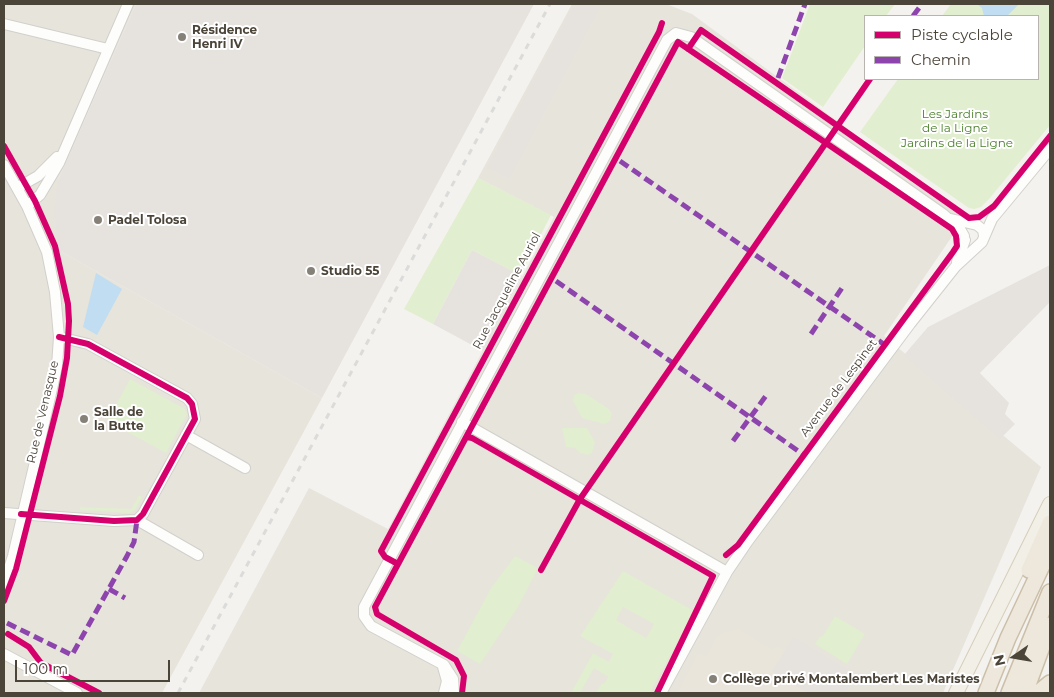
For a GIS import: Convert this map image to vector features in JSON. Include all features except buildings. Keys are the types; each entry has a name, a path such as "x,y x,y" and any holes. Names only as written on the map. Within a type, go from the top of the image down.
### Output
{"highway":[{"path":"1008,638 1011,610 1050,523"},
{"path":"986,693 1008,638 1050,549"},
{"path":"1009,693 1050,592"},
{"path":"1025,693 1050,626"},
{"path":"1038,693 1050,683"}],"main road":[{"path":"956,693 1050,504"}],"street":[{"path":"26,206 43,191 67,144 128,4"},
{"path":"4,24 108,49"},
{"name":"Rue Jacqueline Auriol","path":"440,662 371,626 364,616 364,607 667,40 673,34 681,33 691,37 950,219 964,238"},
{"path":"17,188 49,167 67,144"},
{"path":"992,219 965,230 964,238 970,245 977,245 982,242 992,219 1050,149"},
{"name":"Rue de Venasque","path":"4,164 40,235 51,268 58,314 59,337 57,366 26,514 4,584"},
{"name":"Rue Jacqueline Auriol","path":"950,219 975,225"},
{"path":"975,225 983,230 984,236"},
{"name":"Avenue de Lespinet","path":"956,266 964,238"},
{"name":"Avenue de Lespinet","path":"661,693 727,572 809,458 956,266 977,245"},
{"path":"59,337 88,344 187,398 195,413 195,419 143,514 137,520"},
{"path":"462,422 727,572"},
{"path":"186,435 245,468"},
{"path":"4,513 120,521 137,520 198,555"},
{"path":"4,654 77,693"},
{"path":"440,662 446,675 444,693"},
{"path":"440,662 451,674 454,693"}],"shaded area":[{"path":"4,4 136,4 58,180 60,251 322,398 162,693 4,693"},
{"path":"136,4 534,4 322,398 60,251 54,212 58,180"},
{"path":"353,4 434,4 416,38"},
{"path":"468,4 512,4 504,23"},
{"path":"572,4 666,4 692,14 966,216 884,336 1041,467 943,693 199,693 309,488 388,529 554,217 478,178"},
{"path":"574,4 601,5 509,179 487,168"},
{"path":"245,7 259,14 251,28 238,20"},
{"path":"233,32 247,39 239,53 226,46"},
{"path":"201,66 225,79 218,93 193,80"},
{"path":"153,103 181,118 177,125 150,110"},
{"path":"185,199 263,241 265,247 254,268 178,227 181,221 251,259 259,246 182,203"},
{"path":"169,231 230,264 229,266 168,233"},
{"path":"472,250 522,276 483,351 433,324"},
{"path":"1050,265 1050,302 980,373 1009,403 1005,414 1015,424 1000,439 904,355 928,327"},
{"path":"739,629 773,650 776,646 785,651 773,672 808,693 677,693 698,653 707,657 717,637 722,633"},
{"path":"794,637 856,675 845,693 808,693 772,671"}],"green space":[{"path":"810,4 895,4 887,15 864,15 864,47 823,107 782,78"},
{"path":"951,4 1050,4 1050,125 989,199 981,207 974,209 969,208 860,132 897,80 1039,80 1039,15 943,15"},
{"path":"478,178 551,215 520,275 472,250 433,324 404,309"},
{"path":"130,379 185,409 187,414 166,453 107,421"},
{"path":"578,393 586,394 609,409 612,413 610,421 604,424 582,418 573,401 574,395"},
{"path":"562,428 587,428 595,442 592,453 589,455 580,453 575,448 566,447"},
{"path":"139,495 142,497 135,510 129,513 80,510 80,507 131,509"},
{"path":"515,556 538,568 518,607 480,664 457,651 491,588"},
{"path":"623,571 694,611 650,693 598,693 596,692 608,677 594,668 580,693 571,693 593,653 609,662 613,654 580,636","holes":["623,607 654,624 646,638 616,620"]},
{"path":"835,616 865,634 847,664 815,644 820,636 822,637"}],"water":[{"path":"977,4 1019,4 1008,15 984,15 982,8"},
{"path":"96,273 122,289 97,335 83,327"}],"railway":[{"path":"178,693 550,4"}],"marked path":[{"path":"778,78 805,4"},
{"path":"914,15 922,4"},
{"path":"620,161 885,345"},
{"path":"556,281 804,455"},
{"path":"811,334 844,285"},
{"path":"733,441 768,393"},
{"path":"7,623 72,655 134,542 137,520"},
{"path":"109,589 125,598"}],"cycle path":[{"path":"398,564 385,557 381,551 659,32 662,23"},
{"path":"688,49 701,30 969,218 979,217 994,206 1050,136"},
{"path":"462,693 464,676 456,660 377,614 375,607 678,42 952,229 956,236 957,246 738,545 726,555"},
{"path":"541,570 580,499 869,80"},
{"path":"4,146 35,201 55,246 68,304 69,321 67,358 60,396 16,569 4,601"},
{"path":"21,514 114,521 137,520 143,514 195,419 192,404 187,398 88,344 59,337"},
{"path":"467,437 472,438 713,576 657,693"},
{"path":"8,634 29,647 41,663 99,693"}],"place":[{"name":"Résidence Henri IV","path":"182,37"},
{"name":"Padel Tolosa","path":"98,220"},
{"name":"Studio 55","path":"311,271"},
{"name":"Salle de la Butte","path":"84,419"},
{"name":"Collège privé Montalembert Les Maristes","path":"713,679"}],"park label":[{"name":"Les Jardins de la Ligne","path":"955,121"},
{"name":"Jardins de la Ligne","path":"957,143"}]}
